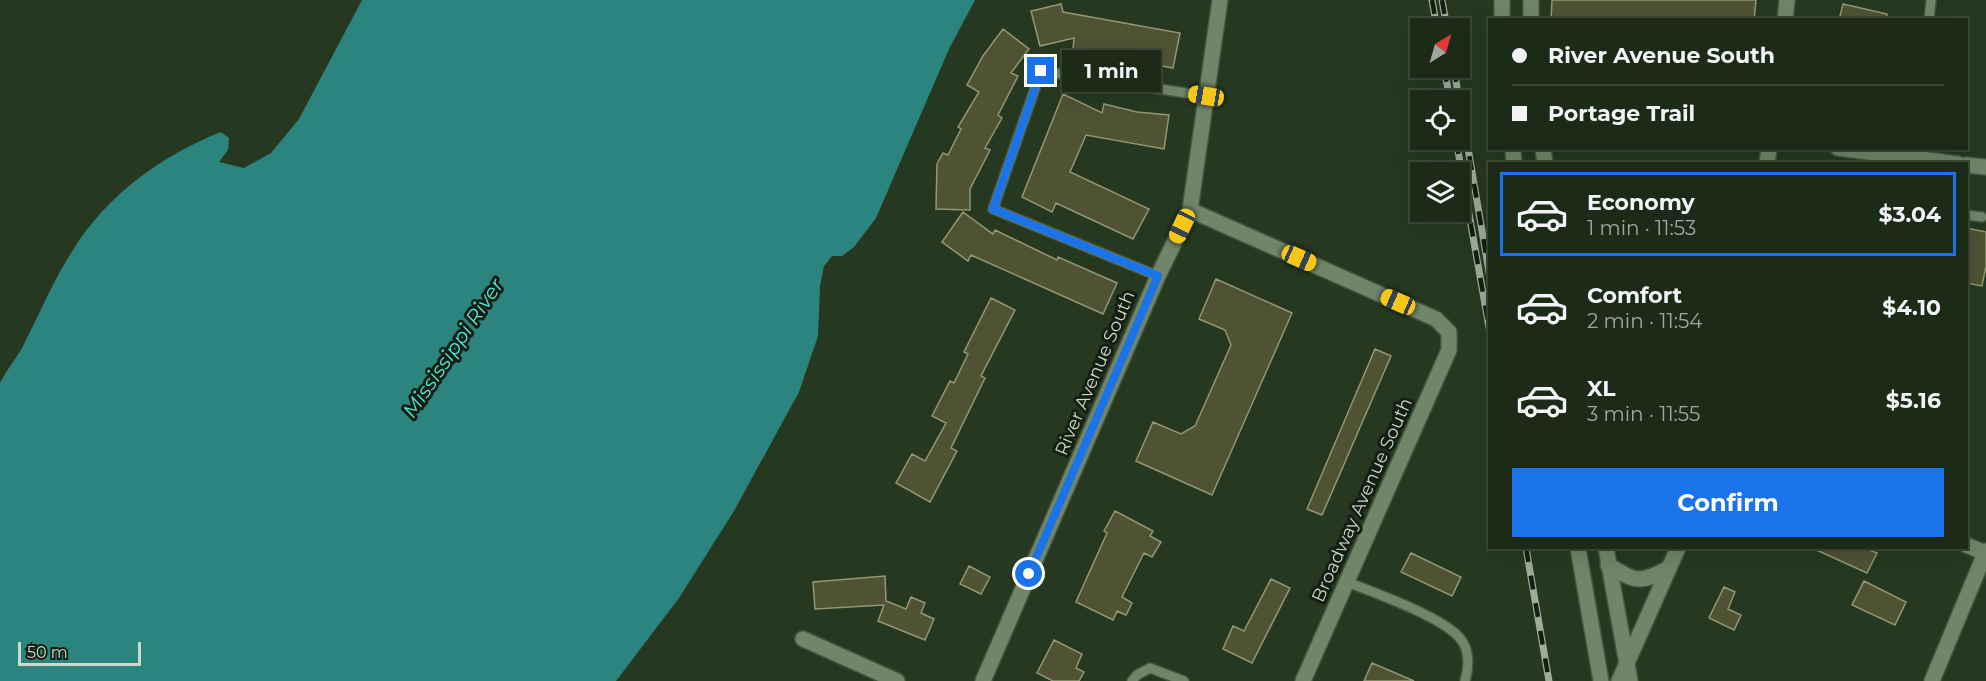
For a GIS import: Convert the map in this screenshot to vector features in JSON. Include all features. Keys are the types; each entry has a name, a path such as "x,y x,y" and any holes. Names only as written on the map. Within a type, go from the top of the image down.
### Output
{"street":[{"name":"River Avenue South","path":"983,681 1158,276 1190,210 1220,0"},
{"path":"1502,0 1502,18"},
{"path":"1531,0 1531,18"},
{"path":"1785,18 1787,0"},
{"path":"1867,150 1911,153 1933,162"},
{"path":"1968,165 1986,167"},
{"name":"Broadway Avenue South","path":"1190,210 1436,319 1449,332 1449,350 1303,681"},
{"path":"1932,681 1986,552 1968,546"},
{"path":"1578,549 1601,681"},
{"path":"1606,549 1630,681"},
{"path":"1619,681 1678,549"},
{"path":"1608,565 1638,581 1648,580 1669,568"},
{"path":"803,639 897,681"}],"lane":[{"path":"1929,18 1931,0"},
{"path":"1158,276 993,209 1041,71 1206,96"},
{"path":"1968,215 1982,217"},
{"path":"1347,582 1438,622 1460,638 1469,658 1466,681"},
{"path":"1132,681 1137,675 1150,668 1184,681"}],"water":[{"name":"Mississippi River","path":"362,0 975,0 949,49 876,218 854,247 842,256 832,256 824,266 820,286 818,336 799,392 734,511 679,598 616,681 0,681 0,383 22,348 66,262 102,212 119,195 157,165 199,141 221,132 229,138 228,150 219,162 244,168 271,153 299,119"}],"building":[{"path":"1552,0 1756,0 1754,18 1551,18"},
{"path":"1061,4 1063,12 1180,33 1173,68 1073,49 1074,38 1040,46 1031,11"},
{"path":"1843,4 1887,14 1886,18 1840,18"},
{"path":"1003,29 1029,49 1011,73 1018,76 998,115 1002,118 985,148 990,150 970,189 970,210 936,209 937,164 943,153 948,155 961,129 958,127 979,92 967,85 983,56"},
{"path":"1063,94 1102,113 1104,104 1137,112 1169,115 1164,149 1086,135 1070,172 1149,209 1133,239 1056,203 1052,212 1022,197"},
{"path":"963,212 993,234 995,230 1057,260 1058,257 1117,283 1103,314 971,255 968,261 942,242"},
{"path":"1968,228 1986,232 1986,266 1982,286 1968,283"},
{"path":"1216,279 1292,313 1212,495 1136,461 1153,422 1181,434 1195,426 1231,345 1225,330 1199,319"},
{"path":"991,298 1015,310 981,376 985,378 951,448 957,451 930,502 896,483 912,454 925,461 946,423 932,416 950,381 954,383 968,354 964,352"},
{"path":"1375,349 1391,356 1322,515 1307,509"},
{"path":"1115,511 1153,531 1150,536 1161,542 1152,557 1144,553 1122,597 1132,603 1126,615 1117,611 1113,620 1076,602 1107,533 1104,531"},
{"path":"1814,549 1867,549 1877,553 1867,573"},
{"path":"1411,553 1461,577 1452,596 1401,572"},
{"path":"969,566 990,577 981,594 960,584"},
{"path":"885,576 886,601 906,609 911,597 925,603 921,613 934,619 925,640 878,621 884,605 815,609 813,582"},
{"path":"1271,579 1290,588 1252,663 1223,649 1233,626 1244,631"},
{"path":"1864,581 1906,602 1895,625 1852,605"},
{"path":"1724,587 1735,592 1728,609 1741,615 1734,630 1709,618"},
{"path":"1054,640 1082,654 1076,668 1084,672 1079,681 1053,681 1037,673"},
{"path":"1372,663 1414,681 1364,681"}],"railway":[{"path":"1432,0 1435,18"},
{"path":"1442,0 1445,18"},
{"path":"1446,78 1448,90"},
{"path":"1456,78 1457,90"},
{"path":"1458,150 1488,322"},
{"path":"1468,150 1488,266"},
{"path":"1526,549 1549,681"}],"route":[{"path":"1029,574 1158,276 993,209 1041,71"}]}
